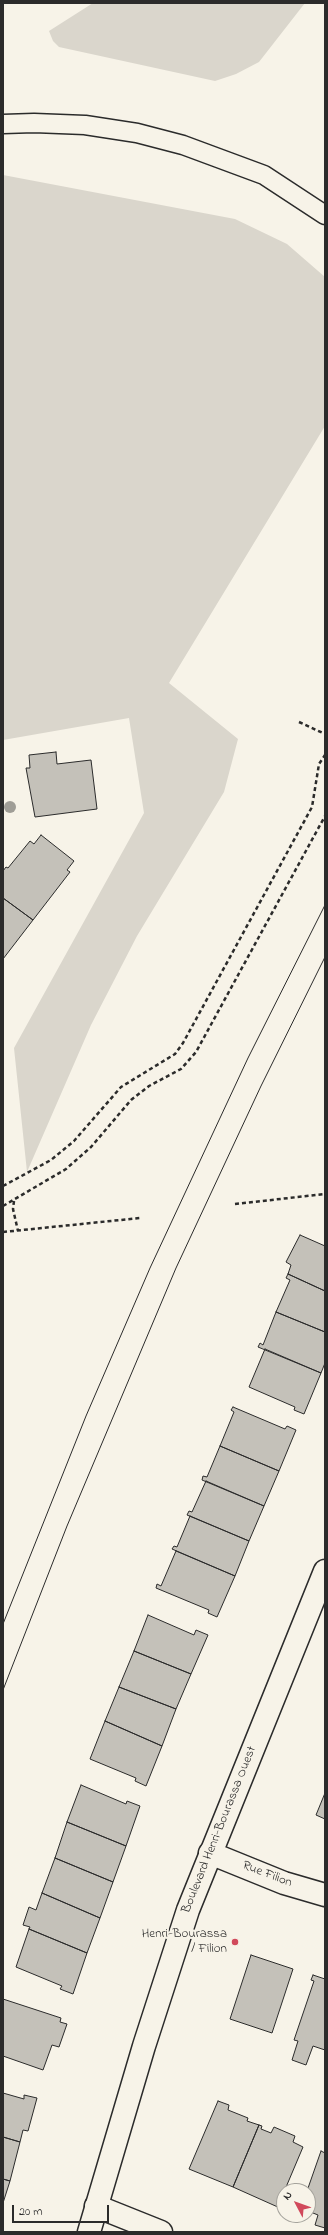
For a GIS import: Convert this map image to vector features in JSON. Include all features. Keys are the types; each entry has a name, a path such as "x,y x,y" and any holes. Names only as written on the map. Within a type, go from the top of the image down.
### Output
{"main road":[{"name":"Boulevard Henri-Bourassa Ouest","path":"89,2232 167,1972 188,1910 325,1571"},
{"name":"Rue Filion","path":"210,1853 284,1883 325,1895"},
{"path":"96,2206 161,2232"}],"lane":[{"path":"3,124 34,123 85,126 137,133 183,145 264,175 325,216"}],"path":[{"path":"299,722 325,734"},
{"path":"3,1186 51,1160 74,1141 121,1087 175,1054 179,1049 312,807 319,764 325,755"},
{"path":"3,1206 14,1201 66,1169 91,1147 131,1100 149,1086 180,1069 196,1052 325,816"},
{"path":"235,1204 325,1194"},
{"path":"14,1201 13,1209 18,1231"},
{"path":"3,1232 140,1218"}],"shaded area":[{"path":"93,3 305,3 259,62 236,74 215,81 59,47 53,41 49,31"},
{"path":"3,175 235,219 287,244 325,277 325,426 169,683 238,739 224,792 137,936 91,1025 27,1172 14,1048 144,813 129,718 3,740"}],"building":[{"path":"56,752 57,764 91,760 97,809 35,817 26,768 30,768 29,755"},
{"path":"41,835 74,861 67,870 70,872 33,920 3,898 3,871 6,867 8,868 30,841 34,844"},
{"path":"3,898 33,920 3,959"},
{"path":"300,1235 325,1246 325,1291 288,1274 291,1265 286,1262"},
{"path":"288,1274 325,1291 325,1332 276,1312 290,1280 286,1278"},
{"path":"276,1312 325,1332 325,1363 321,1373 258,1347 260,1343 263,1345"},
{"path":"265,1349 321,1373 304,1414 294,1410 295,1407 249,1387"},
{"path":"233,1407 285,1429 287,1426 296,1430 279,1471 220,1446 234,1412 231,1410"},
{"path":"220,1446 279,1471 264,1506 202,1480 203,1476 207,1477"},
{"path":"206,1481 264,1506 249,1541 187,1515 189,1511 192,1512"},
{"path":"190,1516 249,1541 235,1576 172,1549 174,1546 177,1547"},
{"path":"176,1551 235,1576 217,1617 208,1613 209,1610 156,1588 157,1584 161,1586"},
{"path":"148,1615 194,1635 196,1630 208,1635 191,1674 134,1651"},
{"path":"134,1651 191,1674 176,1709 119,1687"},
{"path":"119,1687 176,1709 162,1746 105,1721"},
{"path":"105,1721 162,1746 146,1786 135,1781 136,1778 90,1759"},
{"path":"81,1785 126,1804 127,1801 140,1806 126,1846 67,1822"},
{"path":"325,1793 325,1819 316,1815"},
{"path":"67,1822 126,1846 113,1882 55,1858"},
{"path":"55,1858 113,1882 100,1918 42,1893"},
{"path":"42,1893 100,1918 87,1953 29,1929 30,1927 23,1925 29,1907 36,1910"},
{"path":"29,1929 87,1953 73,1994 60,1989 62,1986 16,1967"},
{"path":"251,1955 293,1969 272,2033 230,2019"},
{"path":"313,1975 325,1979 325,2050 313,2046 306,2065 292,2060 298,2041 294,2040 314,1981 311,1980"},
{"path":"3,1999 61,2018 60,2022 67,2024 59,2047 52,2045 43,2070 3,2056"},
{"path":"3,2093 24,2099 24,2095 37,2098 28,2131 23,2130 20,2142 3,2137"},
{"path":"218,2101 229,2105 228,2110 248,2118 247,2121 259,2125 233,2187 189,2169"},
{"path":"259,2125 262,2126 261,2129 271,2133 274,2127 295,2136 293,2142 303,2147 288,2183 276,2183 276,2206 233,2187"},
{"path":"3,2137 20,2142 10,2181 3,2179"},
{"path":"321,2151 325,2153 325,2228 315,2225 318,2215 316,2214 316,2183 310,2183"},
{"path":"3,2179 10,2181 3,2203"}],"tram line":[{"path":"3,1624 86,1416 150,1268 248,1058 325,905"},
{"path":"3,1690 67,1526 176,1268 261,1086 325,957"}],"place":[{"name":"Henri-Bourassa / Filion","path":"235,1942"}]}
